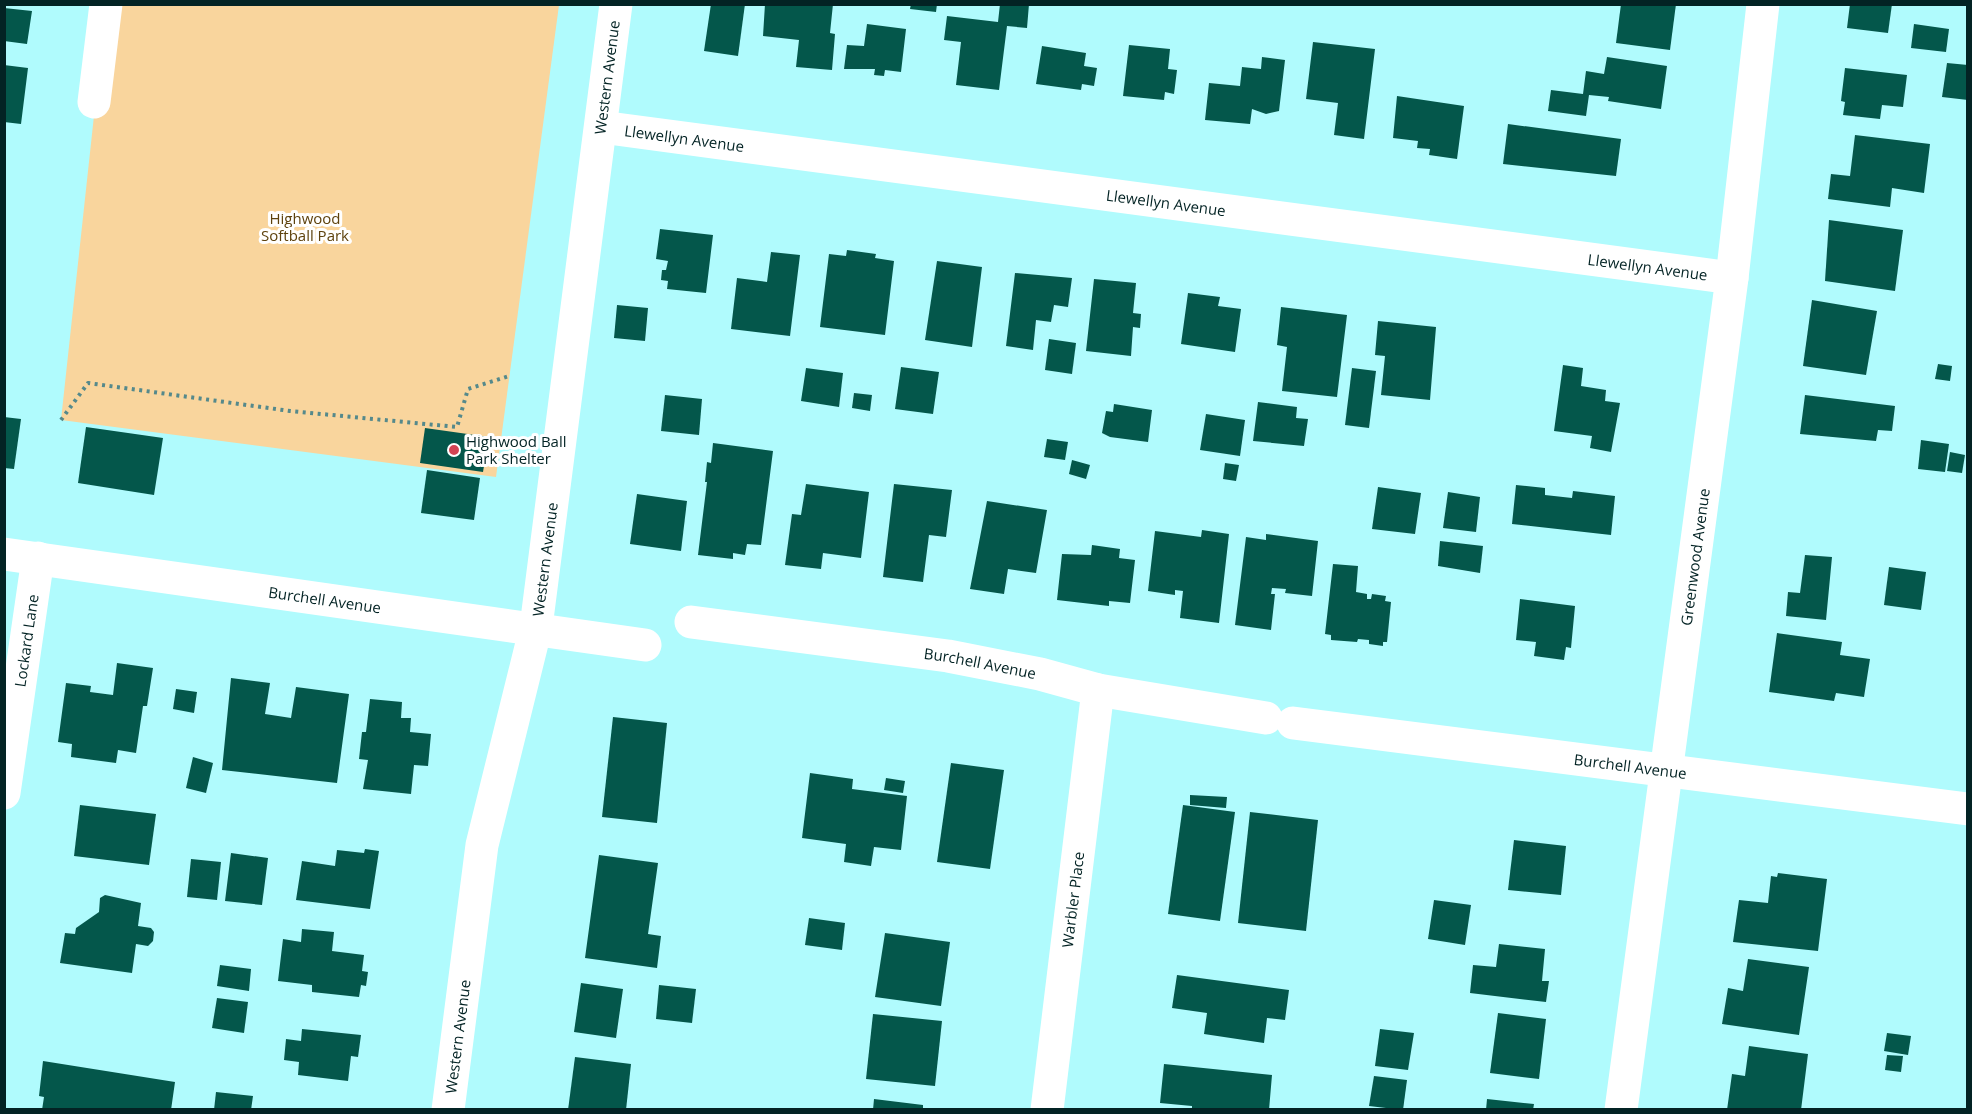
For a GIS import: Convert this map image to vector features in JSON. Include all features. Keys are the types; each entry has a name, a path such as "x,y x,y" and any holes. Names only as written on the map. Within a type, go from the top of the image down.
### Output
{"street":[{"path":"94,102 106,4"},
{"name":"Western Avenue","path":"448,1110 482,845 536,627 616,4"},
{"name":"Greenwood Avenue","path":"1621,1110 1732,278 1763,4"},
{"name":"Llewellyn Avenue","path":"601,127 1732,278"},
{"name":"Burchell Avenue","path":"4,554 536,627 645,645"},
{"name":"Lockard Lane","path":"4,793 38,558"},
{"name":"Burchell Avenue","path":"691,622 948,656 1040,674 1098,690 1280,720 1667,772 1968,809"},
{"name":"Warbler Place","path":"1047,1110 1098,690"}],"path":[{"path":"61,420 88,383 290,411 457,427 468,389 509,376"}],"green space":[{"name":"Highwood Softball Park","path":"106,5 559,5 496,477 61,420"}],"building":[{"path":"711,4 745,4 738,56 704,51"},
{"path":"765,4 833,4 830,33 835,34 832,70 796,67 799,40 763,36"},
{"path":"911,4 937,4 936,12 910,9"},
{"path":"1000,4 1029,4 1027,28 1007,26 999,90 956,85 961,42 944,40 947,16 998,22"},
{"path":"1621,4 1676,4 1670,50 1616,43"},
{"path":"1850,4 1892,4 1888,33 1847,28"},
{"path":"4,8 32,11 27,44 4,41"},
{"path":"867,24 906,29 901,72 885,70 884,76 874,75 875,69 844,69 847,45 864,46"},
{"path":"1914,24 1949,29 1946,52 1911,48"},
{"path":"1313,42 1375,49 1364,139 1334,135 1338,103 1306,99"},
{"path":"1129,45 1170,49 1168,69 1177,70 1174,94 1165,92 1164,100 1123,96"},
{"path":"1042,46 1086,53 1084,66 1097,68 1094,86 1082,84 1081,90 1036,84"},
{"path":"1262,57 1285,60 1279,111 1266,114 1252,109 1250,124 1205,120 1209,83 1240,86 1242,67 1261,69"},
{"path":"1607,57 1667,66 1661,109 1608,101 1609,97 1589,95 1586,116 1548,111 1551,90 1583,94 1586,71 1604,74"},
{"path":"1947,63 1968,65 1968,100 1942,97"},
{"path":"4,65 28,68 21,124 4,122"},
{"path":"1845,68 1907,75 1903,107 1882,105 1880,119 1843,115 1845,102 1841,101"},
{"path":"1397,96 1464,106 1457,159 1429,155 1430,149 1417,148 1418,141 1393,138"},
{"path":"1508,124 1621,139 1616,176 1503,164"},
{"path":"1855,135 1930,144 1924,193 1892,188 1890,207 1828,199 1831,174 1850,176"},
{"path":"1829,220 1903,230 1895,291 1825,281"},
{"path":"660,229 713,235 706,293 667,289 668,281 661,280 662,270 666,270 668,261 656,259"},
{"path":"847,250 876,254 875,258 894,261 885,335 820,327 829,254 846,256"},
{"path":"771,252 800,255 790,336 731,329 737,278 767,282"},
{"path":"937,261 982,267 972,347 925,340"},
{"path":"1015,273 1072,278 1068,307 1054,305 1051,322 1036,320 1033,350 1006,346"},
{"path":"1094,279 1136,283 1133,313 1141,314 1140,328 1133,327 1131,356 1086,351"},
{"path":"1188,293 1220,297 1218,306 1241,309 1235,352 1181,344"},
{"path":"1812,300 1877,311 1866,375 1803,366"},
{"path":"617,305 648,308 645,341 614,338"},
{"path":"1281,307 1347,315 1337,397 1282,391 1287,347 1277,345"},
{"path":"1378,321 1436,327 1430,400 1381,395 1385,356 1375,355"},
{"path":"1049,339 1076,343 1072,374 1045,370"},
{"path":"1938,364 1952,366 1950,381 1935,379"},
{"path":"1563,365 1583,368 1581,386 1606,390 1605,401 1620,403 1611,452 1590,448 1592,436 1554,431"},
{"path":"901,367 939,372 933,414 895,409"},
{"path":"806,368 843,373 839,407 801,401"},
{"path":"1352,368 1376,371 1369,428 1345,425"},
{"path":"854,393 872,395 870,411 852,408"},
{"path":"665,395 702,399 699,435 661,431"},
{"path":"1805,395 1895,406 1892,431 1878,430 1876,441 1800,434"},
{"path":"1258,402 1297,407 1296,418 1308,419 1304,446 1253,441"},
{"path":"1114,404 1152,410 1148,442 1110,437 1102,433 1106,411 1113,412"},
{"path":"1206,414 1245,420 1240,456 1200,450"},
{"path":"4,417 21,419 14,469 4,468"},
{"path":"86,427 163,438 154,495 78,483"},
{"name":"Highwood Ball Park Shelter","path":"425,428 489,437 483,472 420,463"},
{"path":"1047,439 1068,442 1065,460 1044,457"},
{"path":"1921,440 1949,444 1945,472 1918,469"},
{"path":"713,443 773,451 761,545 747,544 745,555 733,553 733,559 698,555 707,482 705,482 707,462 711,463"},
{"path":"1950,452 1965,455 1962,473 1947,471"},
{"path":"1072,460 1090,465 1086,479 1069,474"},
{"path":"1225,463 1239,465 1236,481 1223,479"},
{"path":"427,470 480,478 474,520 421,513"},
{"path":"806,484 869,492 861,558 823,553 821,569 785,565 792,514 801,515"},
{"path":"894,484 952,490 946,537 929,535 923,582 883,577"},
{"path":"1516,485 1545,488 1545,495 1572,498 1573,491 1615,496 1611,535 1512,524"},
{"path":"1378,487 1421,493 1415,534 1372,529"},
{"path":"1448,492 1480,497 1476,532 1443,528"},
{"path":"637,494 687,501 681,551 630,544"},
{"path":"987,501 1047,510 1036,573 1008,569 1004,594 970,589"},
{"path":"1202,530 1229,534 1219,623 1180,618 1183,591 1175,590 1175,595 1148,591 1155,531 1201,537"},
{"path":"1266,534 1318,541 1312,596 1285,593 1286,589 1272,588 1271,594 1275,594 1271,630 1235,625 1246,537 1266,540"},
{"path":"1440,541 1483,546 1480,573 1438,566"},
{"path":"1092,545 1120,549 1119,558 1135,560 1130,603 1109,601 1109,606 1057,600 1062,554 1091,555"},
{"path":"1805,555 1832,557 1826,620 1786,616 1788,592 1800,593"},
{"path":"1333,564 1358,566 1356,592 1367,594 1367,599 1371,599 1372,594 1386,596 1385,601 1391,602 1387,642 1383,642 1383,646 1369,644 1369,640 1358,639 1357,642 1331,640 1331,635 1325,634"},
{"path":"1889,567 1926,572 1921,610 1884,605"},
{"path":"1520,599 1575,606 1571,648 1566,647 1564,660 1534,656 1536,642 1516,640"},
{"path":"1777,633 1842,642 1840,655 1870,659 1864,697 1836,693 1834,701 1769,692"},
{"path":"117,663 153,668 147,706 143,706 136,753 118,750 116,763 71,757 72,744 58,742 66,683 91,686 90,692 113,695"},
{"path":"231,678 270,683 265,714 291,718 296,687 349,694 337,783 222,770"},
{"path":"176,689 197,692 194,713 173,709"},
{"path":"370,699 402,702 401,718 411,718 410,732 431,734 428,766 414,765 411,794 363,789 368,760 359,759 362,732 366,732"},
{"path":"613,717 667,723 657,823 602,817"},
{"path":"193,757 213,763 206,793 186,788"},
{"path":"951,763 1004,770 990,869 937,862"},
{"path":"810,773 853,779 852,789 907,796 901,850 874,847 871,866 844,862 846,844 802,838"},
{"path":"886,778 905,781 903,793 884,790"},
{"path":"1190,795 1227,797 1226,808 1190,805"},
{"path":"80,805 156,814 149,865 74,856"},
{"path":"1183,805 1235,812 1220,921 1168,914"},
{"path":"1250,812 1318,820 1306,931 1238,923"},
{"path":"1514,840 1566,846 1561,895 1508,890"},
{"path":"365,849 379,851 370,909 296,900 302,861 335,866 337,850 364,853"},
{"path":"231,853 268,858 262,905 225,901"},
{"path":"599,855 658,863 648,934 661,936 657,968 585,958"},
{"path":"191,859 221,862 217,900 187,897"},
{"path":"1778,873 1827,879 1818,951 1733,942 1739,900 1768,903 1771,876 1777,877"},
{"path":"105,895 141,903 138,926 151,928 154,932 153,941 148,946 136,944 132,973 60,963 65,933 75,934 76,928 99,912 100,898"},
{"path":"1434,900 1471,905 1465,945 1428,939"},
{"path":"809,918 845,923 842,950 805,945"},
{"path":"302,929 334,932 332,951 364,955 362,971 368,972 366,986 361,985 359,997 312,992 312,985 278,981 283,939 301,942"},
{"path":"885,933 950,942 941,1006 875,997"},
{"path":"1499,944 1545,949 1542,981 1549,981 1546,1002 1470,993 1473,965 1496,967"},
{"path":"1748,959 1809,967 1799,1035 1722,1024 1728,988 1743,991"},
{"path":"220,965 251,969 249,991 217,986"},
{"path":"1177,975 1289,990 1285,1020 1267,1018 1264,1043 1204,1034 1207,1013 1172,1008"},
{"path":"581,983 623,989 616,1038 574,1032"},
{"path":"659,985 696,989 692,1023 656,1019"},
{"path":"217,998 248,1002 244,1033 212,1028"},
{"path":"1498,1013 1546,1019 1539,1079 1490,1073"},
{"path":"873,1014 942,1021 935,1086 866,1079"},
{"path":"302,1029 361,1035 358,1057 351,1056 348,1081 298,1075 299,1062 284,1060 286,1039 301,1041"},
{"path":"1380,1029 1414,1033 1408,1070 1375,1066"},
{"path":"1887,1033 1911,1036 1908,1055 1884,1051"},
{"path":"1749,1046 1808,1054 1801,1110 1727,1110 1732,1074 1745,1076"},
{"path":"1887,1055 1903,1056 1901,1072 1885,1070"},
{"path":"575,1057 631,1064 626,1110 568,1110"},
{"path":"43,1061 175,1082 171,1110 42,1110 44,1097 39,1096"},
{"path":"1164,1064 1272,1075 1269,1110 1192,1110 1192,1106 1160,1103"},
{"path":"1374,1076 1407,1080 1403,1110 1369,1106"},
{"path":"216,1092 253,1096 251,1110 214,1110"},
{"path":"874,1099 923,1105 923,1110 873,1110"},
{"path":"1487,1099 1534,1104 1533,1110 1486,1110"}],"place":[{"name":"Highwood Ball Park Shelter","path":"454,450"}]}
